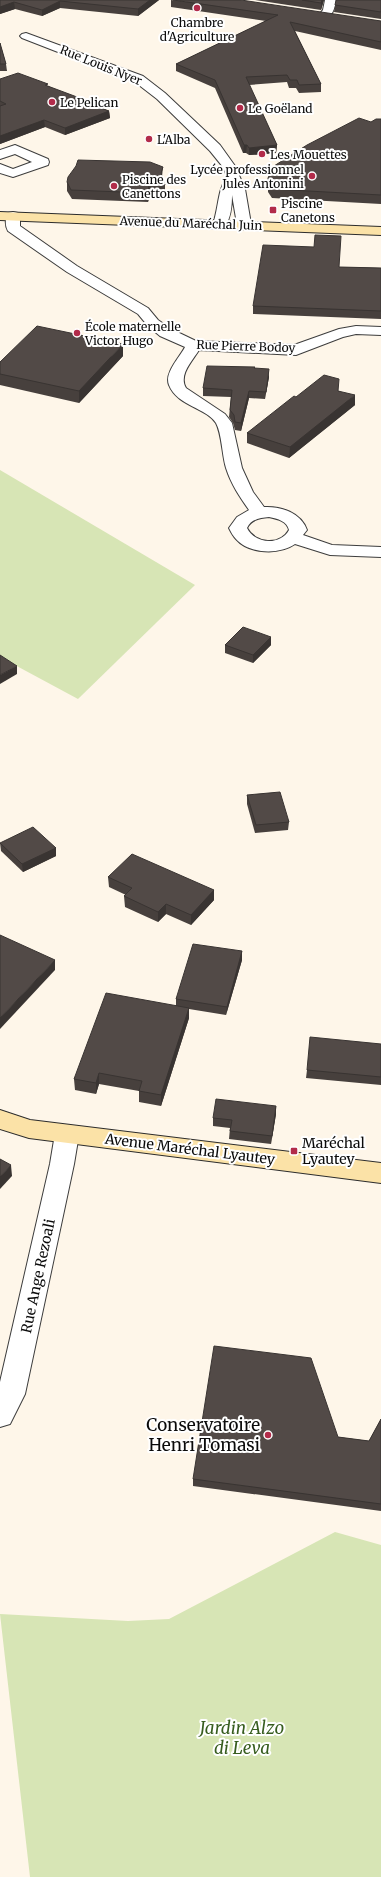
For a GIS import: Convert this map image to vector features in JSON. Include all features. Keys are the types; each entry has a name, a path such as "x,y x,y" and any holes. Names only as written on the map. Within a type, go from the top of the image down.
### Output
{"main road":[{"name":"Avenue du Maréchal Juin","path":"0,208 222,219"},
{"name":"Avenue du Maréchal Juin","path":"7,216 381,221"},
{"name":"Avenue du Maréchal Juin","path":"243,219 381,231"},
{"name":"Avenue Maréchal Lyautey","path":"0,1118 29,1129 311,1163 381,1173"}],"street":[{"path":"324,16 328,11 331,0"},
{"name":"Rue Louis Nyer","path":"26,36 139,79 149,86 215,148 228,166 238,189 243,219"},
{"path":"0,155 15,149 43,162 13,173 0,168"},
{"path":"222,219 226,189 232,178"},
{"name":"Rue Pierre Bodoy","path":"7,216 13,228 72,269 143,311 150,321 160,330 184,342 194,345 296,350 339,333 356,330 381,331"},
{"path":"194,345 177,375 175,381 177,389 182,394 220,417 224,424 234,468 245,493 260,513"},
{"path":"260,513 278,514 292,520 298,526 298,530 294,538 283,544 269,546 251,543 244,539 238,528 240,523 244,519 260,513"},
{"path":"294,538 330,550 381,552"},
{"name":"Rue Ange Rezoali","path":"0,1415 11,1394 22,1352 62,1164 66,1134"}],"green space":[{"path":"0,470 195,585 78,699 0,657"},
{"name":"Jardin Alzo di Leva","path":"335,1532 381,1545 381,1877 30,1877 0,1614 128,1621 169,1619"}],"building":[{"path":"0,0 150,0 138,9 60,1 42,10 14,2 0,7"},
{"path":"173,0 241,0 381,21 381,42 290,22 321,84 299,85 297,80 290,80 287,75 246,77 277,145 249,148 247,145 244,145 215,80 176,64 278,15"},
{"path":"302,0 322,0 321,3"},
{"path":"336,0 381,0 381,12 335,5"},
{"path":"0,43 6,64 0,64"},
{"path":"18,73 77,97 74,98 109,111 65,128 44,120 0,136 0,106 6,104 0,101 0,79"},
{"path":"359,118 371,122 376,119 381,119 381,195 272,189 268,183 268,178 274,166 307,145"},
{"name":"Piscine des Canettons","path":"78,160 150,162 163,167 161,173 165,185 149,185 148,193 71,190 67,182 68,177 76,166"},
{"path":"315,235 341,236 339,267 381,268 381,311 253,306 263,245 314,247"},
{"path":"37,326 123,344 79,391 0,374 0,362"},
{"path":"207,366 255,367 254,368 269,369 266,392 249,391 241,423 235,422 234,415 230,410 232,390 203,388"},
{"path":"324,375 339,379 338,391 355,395 290,447 247,433 294,396 296,397"},
{"path":"243,627 271,637 253,655 225,645"},
{"path":"0,655 17,666 0,675"},
{"path":"280,792 289,822 256,825 247,795"},
{"path":"33,827 56,848 22,864 0,843"},
{"path":"132,854 214,890 191,915 166,904 158,912 124,896 132,888 108,877"},
{"path":"0,935 55,960 0,1018"},
{"path":"193,944 242,951 227,1007 176,999"},
{"path":"106,993 189,1008 161,1095 139,1091 142,1081 99,1073 96,1083 74,1079"},
{"path":"310,1037 381,1044 381,1077 307,1070"},
{"path":"216,1099 276,1106 272,1136 230,1131 232,1120 213,1118"},
{"path":"0,1159 11,1165 0,1177"},
{"name":"Conservatoire Henri Tomasi","path":"214,1346 311,1358 338,1437 369,1441 381,1419 381,1504 193,1479"}],"place":[{"name":"Chambre d'Agriculture","path":"197,8"},
{"name":"Le Pelican","path":"52,102"},
{"name":"Le Goëland","path":"240,108"},
{"name":"L'Alba","path":"149,139"},
{"name":"Les Mouettes","path":"262,154"},
{"name":"Lycée professionnel Jules Antonini","path":"312,176"},
{"name":"Piscine des Canettons","path":"114,186"},
{"name":"Piscine Canetons","path":"273,210"},
{"name":"École maternelle Victor Hugo","path":"77,333"},
{"name":"Maréchal Lyautey","path":"294,1151"},
{"name":"Conservatoire Henri Tomasi","path":"268,1435"}]}
